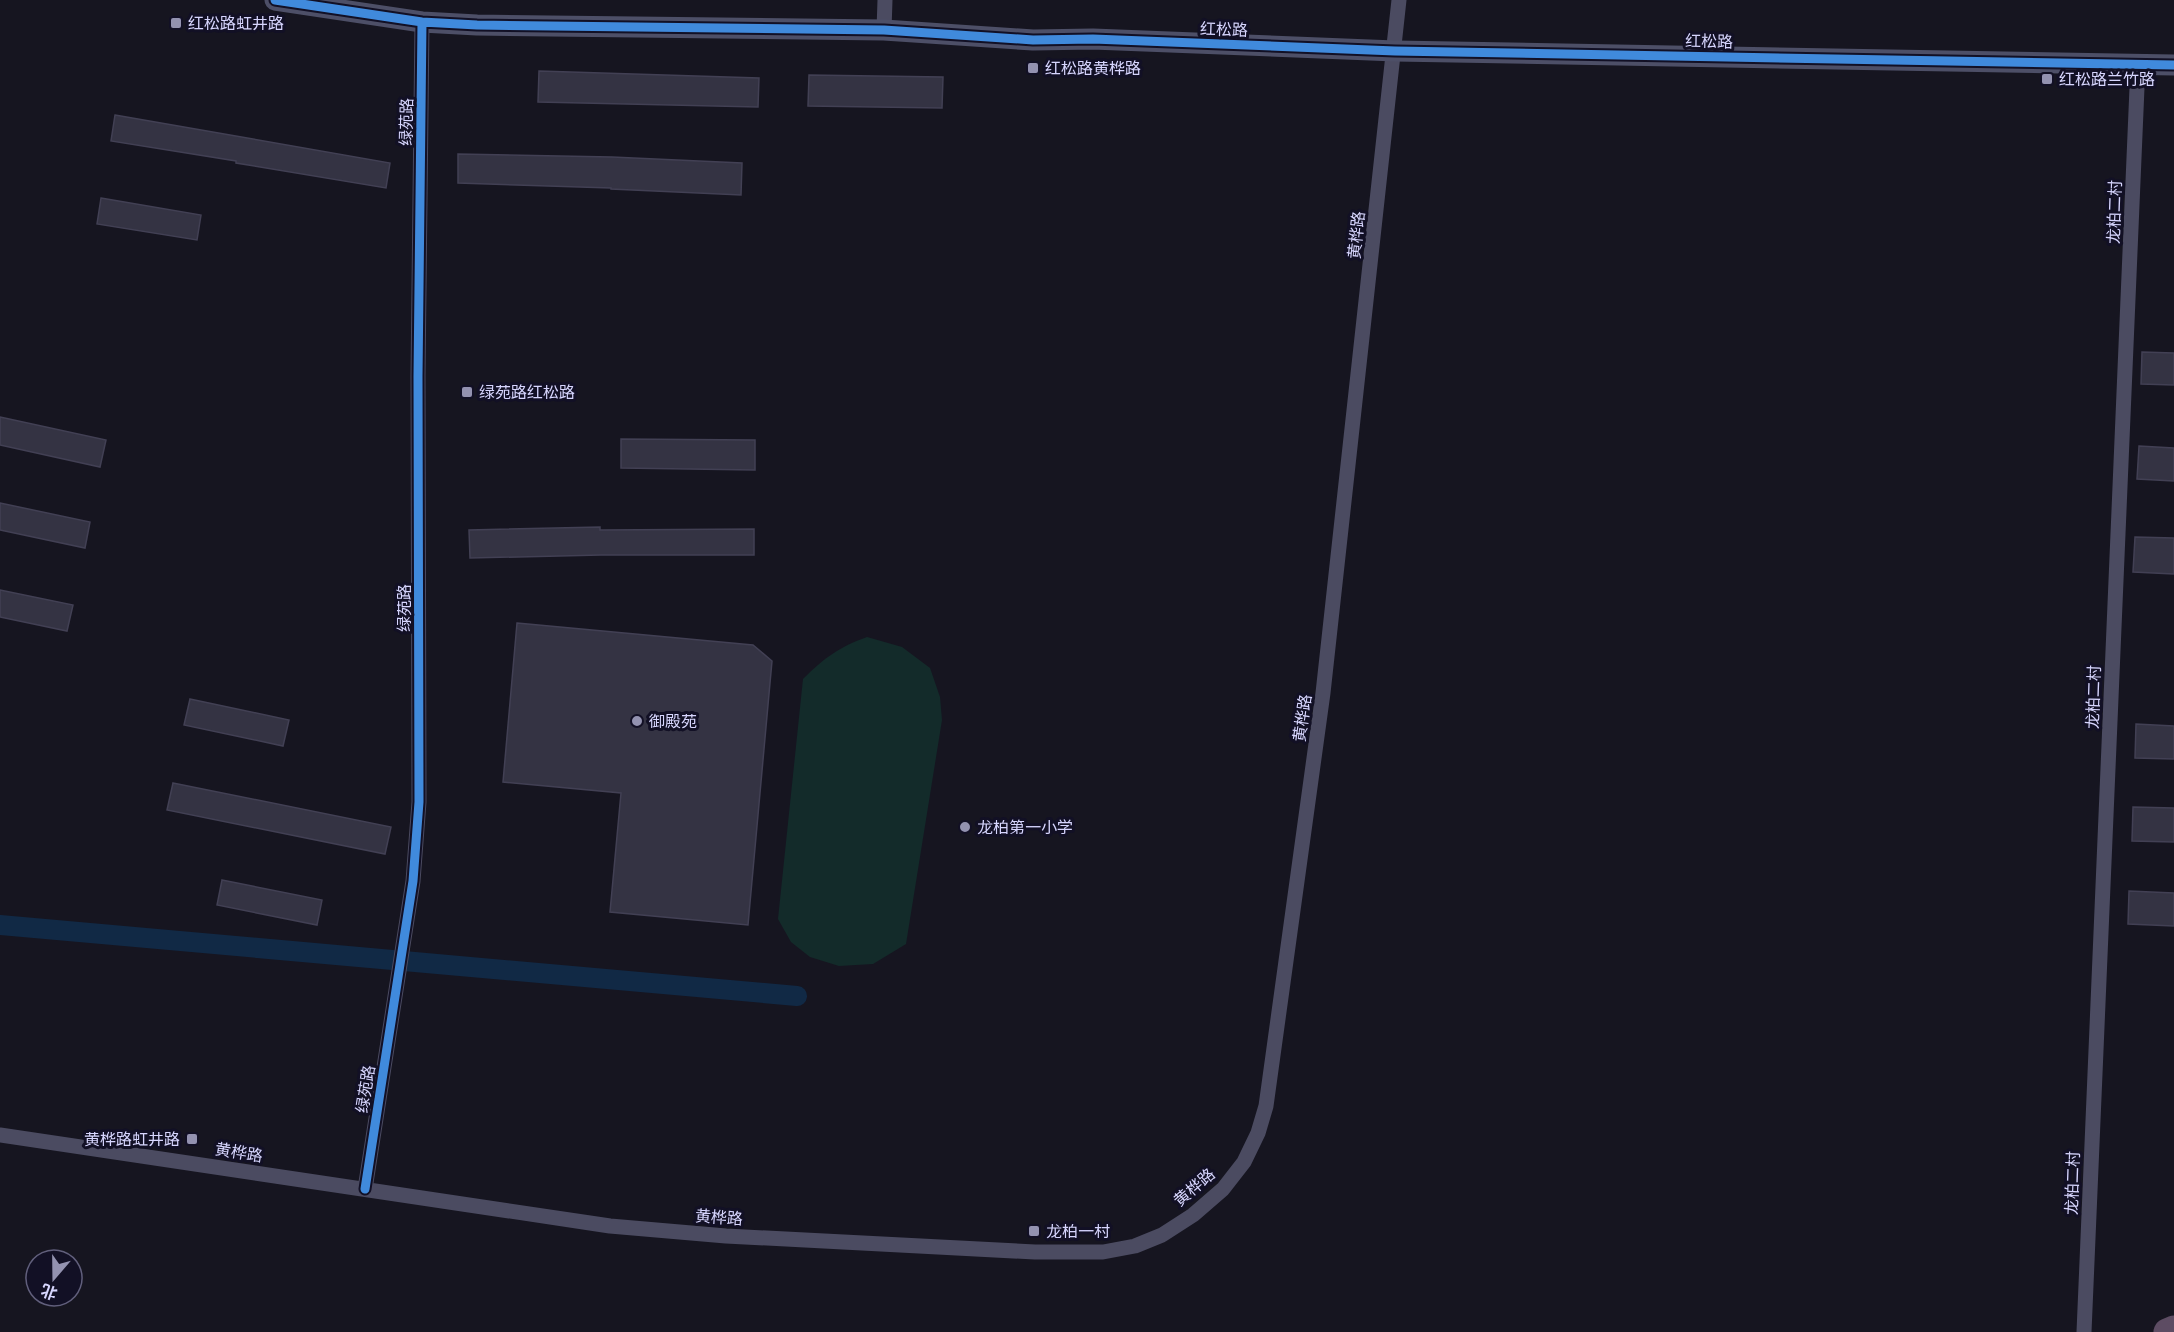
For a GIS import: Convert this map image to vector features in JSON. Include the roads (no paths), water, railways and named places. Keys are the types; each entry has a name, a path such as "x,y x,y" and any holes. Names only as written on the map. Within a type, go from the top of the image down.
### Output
{"highway":[{"path":"2167,1332 2174,1329"}],"street":[{"name":"红松路","path":"274,0 422,22 477,25 885,30 1033,40 1093,39 1395,51 2174,65"},
{"path":"885,0 885,30"},
{"name":"黄桦路","path":"0,1135 610,1226 726,1236 1035,1252 1103,1252 1135,1246 1162,1235 1193,1215 1223,1190 1244,1162 1258,1133 1266,1106 1323,693 1399,0"},
{"name":"绿苑路","path":"364,1190 405,936 415,858 419,802 418,376 422,22"},
{"name":"龙柏二村","path":"2084,1332 2138,64"}],"waterway":[{"path":"0,925 797,996"}],"place":[{"name":"红松路虹井路","path":"176,23"},
{"name":"红松路黄桦路","path":"1033,68"},
{"name":"红松路兰竹路","path":"2047,79"},
{"name":"绿苑路红松路","path":"467,392"},
{"name":"御殿苑","path":"637,721"},
{"name":"龙柏第一小学","path":"965,827"},
{"name":"黄桦路虹井路","path":"192,1139"},
{"name":"龙柏一村","path":"1034,1231"}]}
